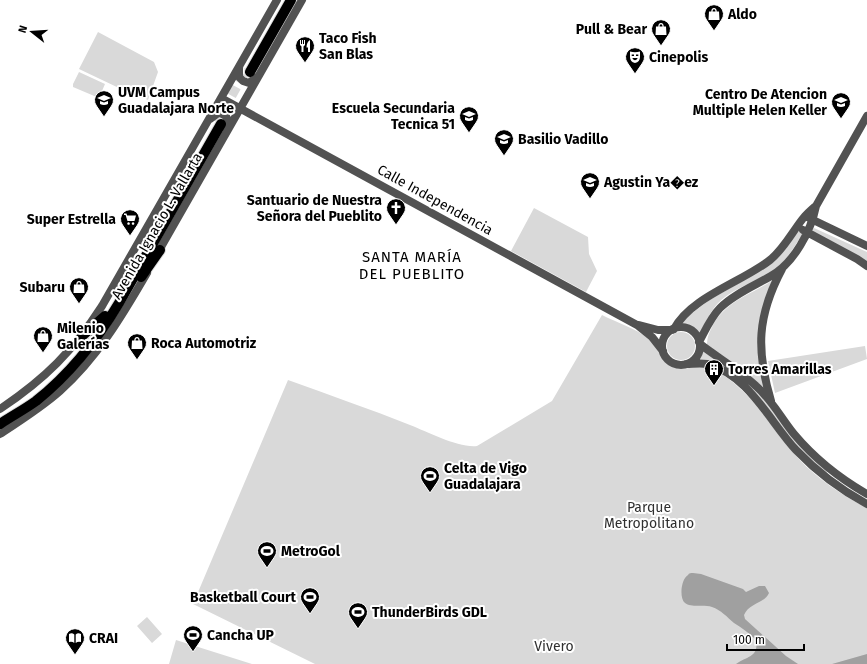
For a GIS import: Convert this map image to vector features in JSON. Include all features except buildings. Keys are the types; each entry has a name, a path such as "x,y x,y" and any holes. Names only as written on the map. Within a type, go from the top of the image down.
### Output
{"highway":[{"name":"Avenida Ignacio L. Vallarta","path":"249,70 286,0"},
{"name":"Avenida Ignacio L. Vallarta","path":"249,70 291,0"},
{"name":"Avenida Ignacio L. Vallarta","path":"0,424 36,401 55,384 91,346 119,303 218,125"},
{"name":"Avenida Ignacio L. Vallarta","path":"0,418 30,398 61,372 90,338 105,316 218,125"},
{"path":"119,303 160,250"},
{"path":"82,336 105,316"},
{"path":"41,405 55,384"}],"street":[{"name":"Avenida Ignacio L. Vallarta","path":"0,408 38,382 51,371 82,336 218,125 240,108 249,70 277,0"},
{"name":"Avenida Ignacio L. Vallarta","path":"0,434 59,392 91,358 126,310 160,250 218,125 221,98 249,70 302,0"},
{"name":"Calle Independencia","path":"221,98 636,325 652,337 663,351"},
{"path":"772,403 763,367 761,335 767,302 772,288 783,268 807,233 813,220 816,206 867,116"},
{"path":"673,330 682,316 690,309 772,259 782,248 805,216 816,206"},
{"path":"805,216 867,246"},
{"path":"797,227 857,259 867,266"},
{"path":"686,364 692,362 696,357 699,351 700,343 714,315 725,304 783,268"},
{"name":"Calle Independencia","path":"636,325 658,330 673,330"},
{"path":"867,494 829,475 808,463 795,449 768,413 740,382 726,372 713,366 701,364 674,364 670,361 663,351 664,339 667,334 679,328 690,330 694,333 700,343 757,386 772,403 794,434 829,475 844,491 867,504"}],"green space":[{"path":"98,32 154,62 158,72 148,100 141,97 140,98 79,69"},
{"path":"79,72 105,84 99,98 73,87"},
{"path":"534,208 588,237 589,254 597,271 586,292 511,251"},
{"path":"814,228 867,252 867,262 812,231"},
{"path":"797,230 803,233 781,264 772,272 733,291 720,301 710,314 701,336 694,329 678,324 708,301 758,272"},
{"path":"773,280 761,319 765,389 707,345 707,342 708,335 713,325 725,310 740,299"},
{"name":"Parque Metropolitano","path":"602,315 648,338 652,341 666,361 674,367 680,369 702,367 718,372 727,377 744,392 760,410 805,466 830,486 867,508 867,664 315,664 193,604 288,380 380,413 443,439 461,445 477,446 552,401"},
{"path":"681,332 691,336 695,346 691,356 681,360 671,356 667,346 671,336"},
{"path":"865,346 867,359 775,393 768,361"},
{"path":"703,350 756,387 829,471 826,473 802,452 753,390 696,361 701,356"},
{"path":"147,617 162,634 152,643 137,626"},
{"name":"Cancha UP","path":"176,640 252,664 169,664"}],"shaded area":[{"path":"689,573 701,574 743,589 746,592 759,586 765,586 769,593 764,599 746,611 744,615 745,619 786,656 798,664 736,664 754,653 756,650 756,640 715,608 709,606 691,605 683,601 681,593 682,584"},
{"path":"867,654 867,664 832,664"}],"tunnel":[{"path":"217,122 246,69"}],"place":[{"name":"Aldo","path":"714,31"},
{"name":"Pull & Bear","path":"661,46"},
{"name":"Taco Fish San Blas","path":"305,63"},
{"name":"Cinepolis","path":"635,74"},
{"name":"UVM Campus Guadalajara Norte","path":"104,117"},
{"name":"Centro De Atencion Multiple Helen Keller","path":"841,119"},
{"name":"Escuela Secundaria Tecnica 51","path":"469,133"},
{"name":"Basilio Vadillo","path":"504,156"},
{"name":"Agustin Ya�ez","path":"590,199"},
{"name":"Santuario de Nuestra Señora del Pueblito","path":"396,225"},
{"name":"Super Estrella","path":"130,236"},
{"name":"Subaru","path":"79,304"},
{"name":"Milenio Galerías","path":"43,353"},
{"name":"Roca Automotriz","path":"137,360"},
{"name":"Torres Amarillas","path":"714,386"},
{"name":"Celta de Vigo Guadalajara","path":"430,493"},
{"name":"MetroGol","path":"267,568"},
{"name":"Basketball Court","path":"310,614"},
{"name":"ThunderBirds GDL","path":"358,629"},
{"name":"Cancha UP","path":"193,652"},
{"name":"CRAI","path":"75,655"}],"district":[{"name":"SANTA MARÍA DEL PUEBLITO","path":"412,266"}],"park label":[{"name":"Vivero","path":"554,646"}]}
